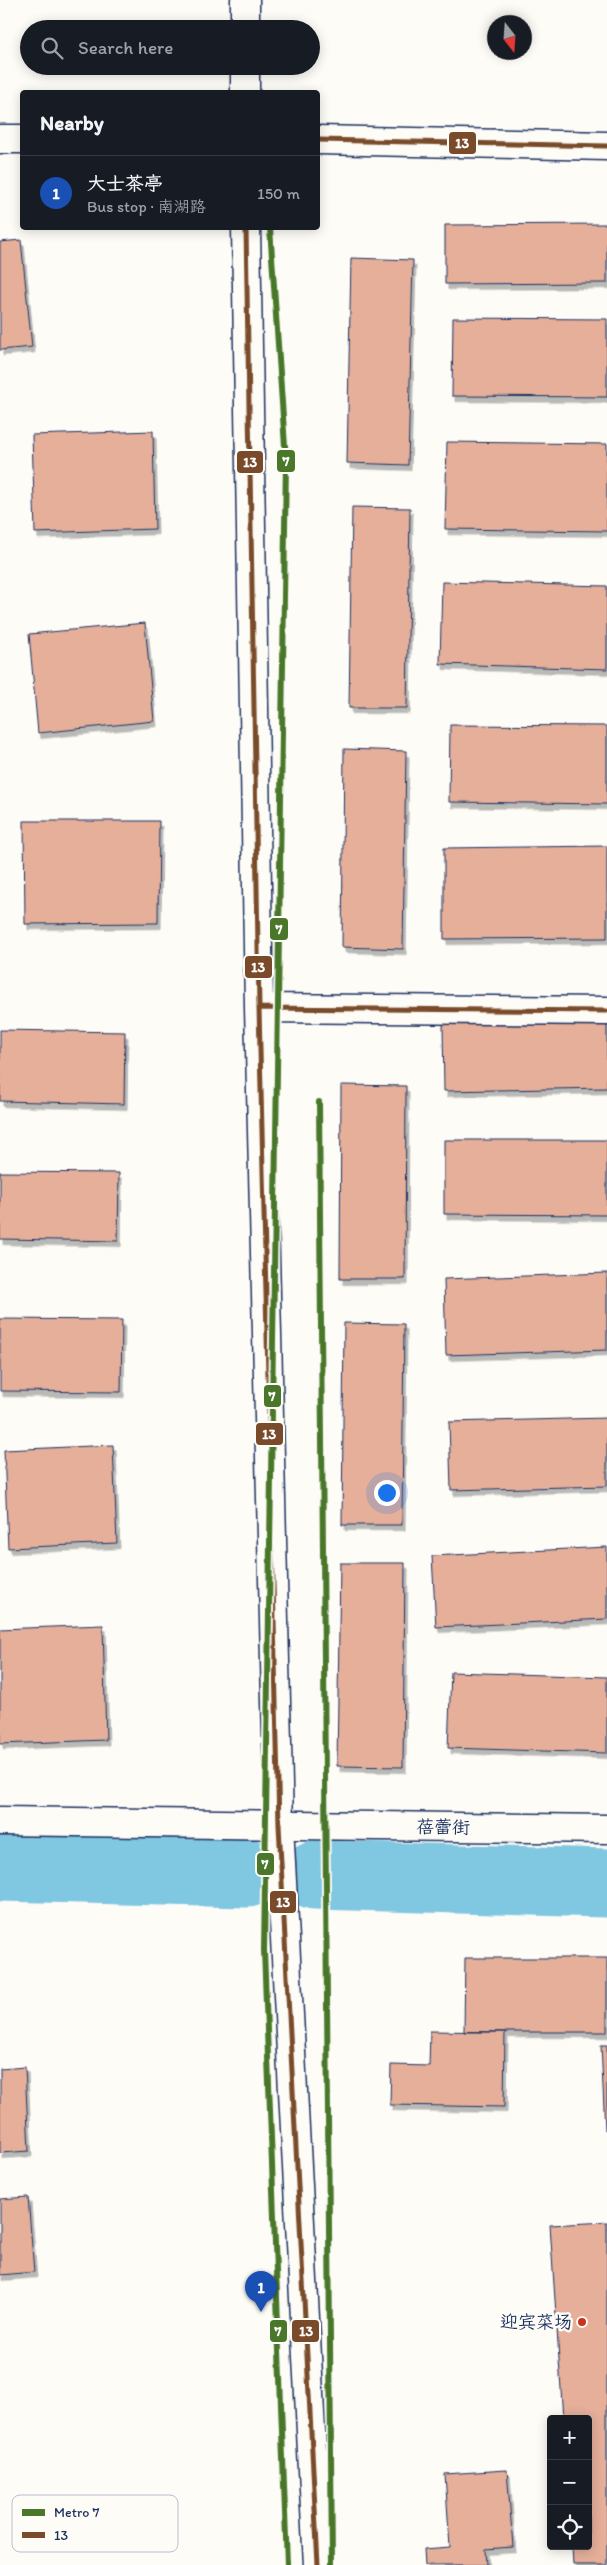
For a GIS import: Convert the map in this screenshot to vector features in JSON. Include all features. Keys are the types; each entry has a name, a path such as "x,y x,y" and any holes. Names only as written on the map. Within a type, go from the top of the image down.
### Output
{"street":[{"path":"245,0 245,20"},
{"path":"245,75 245,90"},
{"path":"0,139 20,139"},
{"path":"320,140 607,146"},
{"path":"246,230 259,1008 279,1825 318,2565"},
{"path":"259,1008 607,1011"},
{"name":"蓓蕾街","path":"0,1821 607,1829"}],"building":[{"path":"607,224 607,283 445,284 445,225"},
{"path":"21,240 32,347 0,350 0,242"},
{"path":"351,258 413,260 408,465 347,463"},
{"path":"453,318 607,319 607,397 452,396"},
{"path":"153,431 155,529 35,533 32,435"},
{"path":"447,442 607,444 607,531 445,529"},
{"path":"352,507 410,508 407,708 349,708"},
{"path":"442,582 607,586 607,669 440,664"},
{"path":"145,623 154,721 38,733 29,634"},
{"path":"450,725 607,726 607,804 449,802"},
{"path":"344,749 406,751 403,949 342,947"},
{"path":"24,821 159,821 158,923 25,924"},
{"path":"607,846 607,938 444,939 444,848"},
{"path":"607,1021 607,1088 444,1091 443,1024"},
{"path":"0,1030 125,1032 124,1104 0,1101"},
{"path":"341,1085 406,1086 405,1279 340,1279"},
{"path":"444,1140 607,1140 607,1215 444,1214"},
{"path":"0,1172 119,1173 118,1241 0,1239"},
{"path":"607,1273 607,1350 446,1355 444,1279"},
{"path":"0,1319 122,1320 121,1392 0,1391"},
{"path":"344,1323 404,1324 402,1525 342,1525"},
{"path":"607,1418 607,1486 451,1490 449,1422"},
{"path":"113,1445 117,1543 8,1548 4,1450"},
{"path":"607,1547 607,1619 436,1627 432,1556"},
{"path":"340,1563 405,1563 403,1767 337,1766"},
{"path":"103,1625 106,1740 0,1744 0,1629"},
{"path":"451,1672 607,1677 607,1753 448,1748"},
{"path":"465,1958 607,1958 607,2032 464,2032"},
{"path":"430,2031 505,2032 504,2107 390,2105 391,2065 429,2066"},
{"path":"601,2045 607,2045 607,2130 605,2130"},
{"path":"25,2067 29,2151 0,2153 0,2069"},
{"path":"28,2197 34,2272 0,2275 0,2199"},
{"name":"迎宾菜场","path":"607,2222 607,2565 573,2565 572,2550 592,2550 592,2415 563,2415 550,2225"},
{"path":"507,2470 513,2547 486,2549 487,2565 425,2565 424,2549 450,2547 445,2474"}],"waterway":[{"path":"0,1867 247,1873"},
{"path":"315,1875 607,1883"}],"metro line":[{"name":"7","path":"270,230 286,461 264,1950 287,2565"},
{"name":"7","path":"319,1102 332,2565"}],"transit line":[{"name":"13","path":"320,140 607,146"},
{"name":"13","path":"246,230 259,1008 279,1825 318,2565"},
{"name":"13","path":"259,1008 607,1011"}],"place":[{"name":"大士茶亭","path":"261,2312"},
{"name":"迎宾菜场","path":"582,2322"}]}
